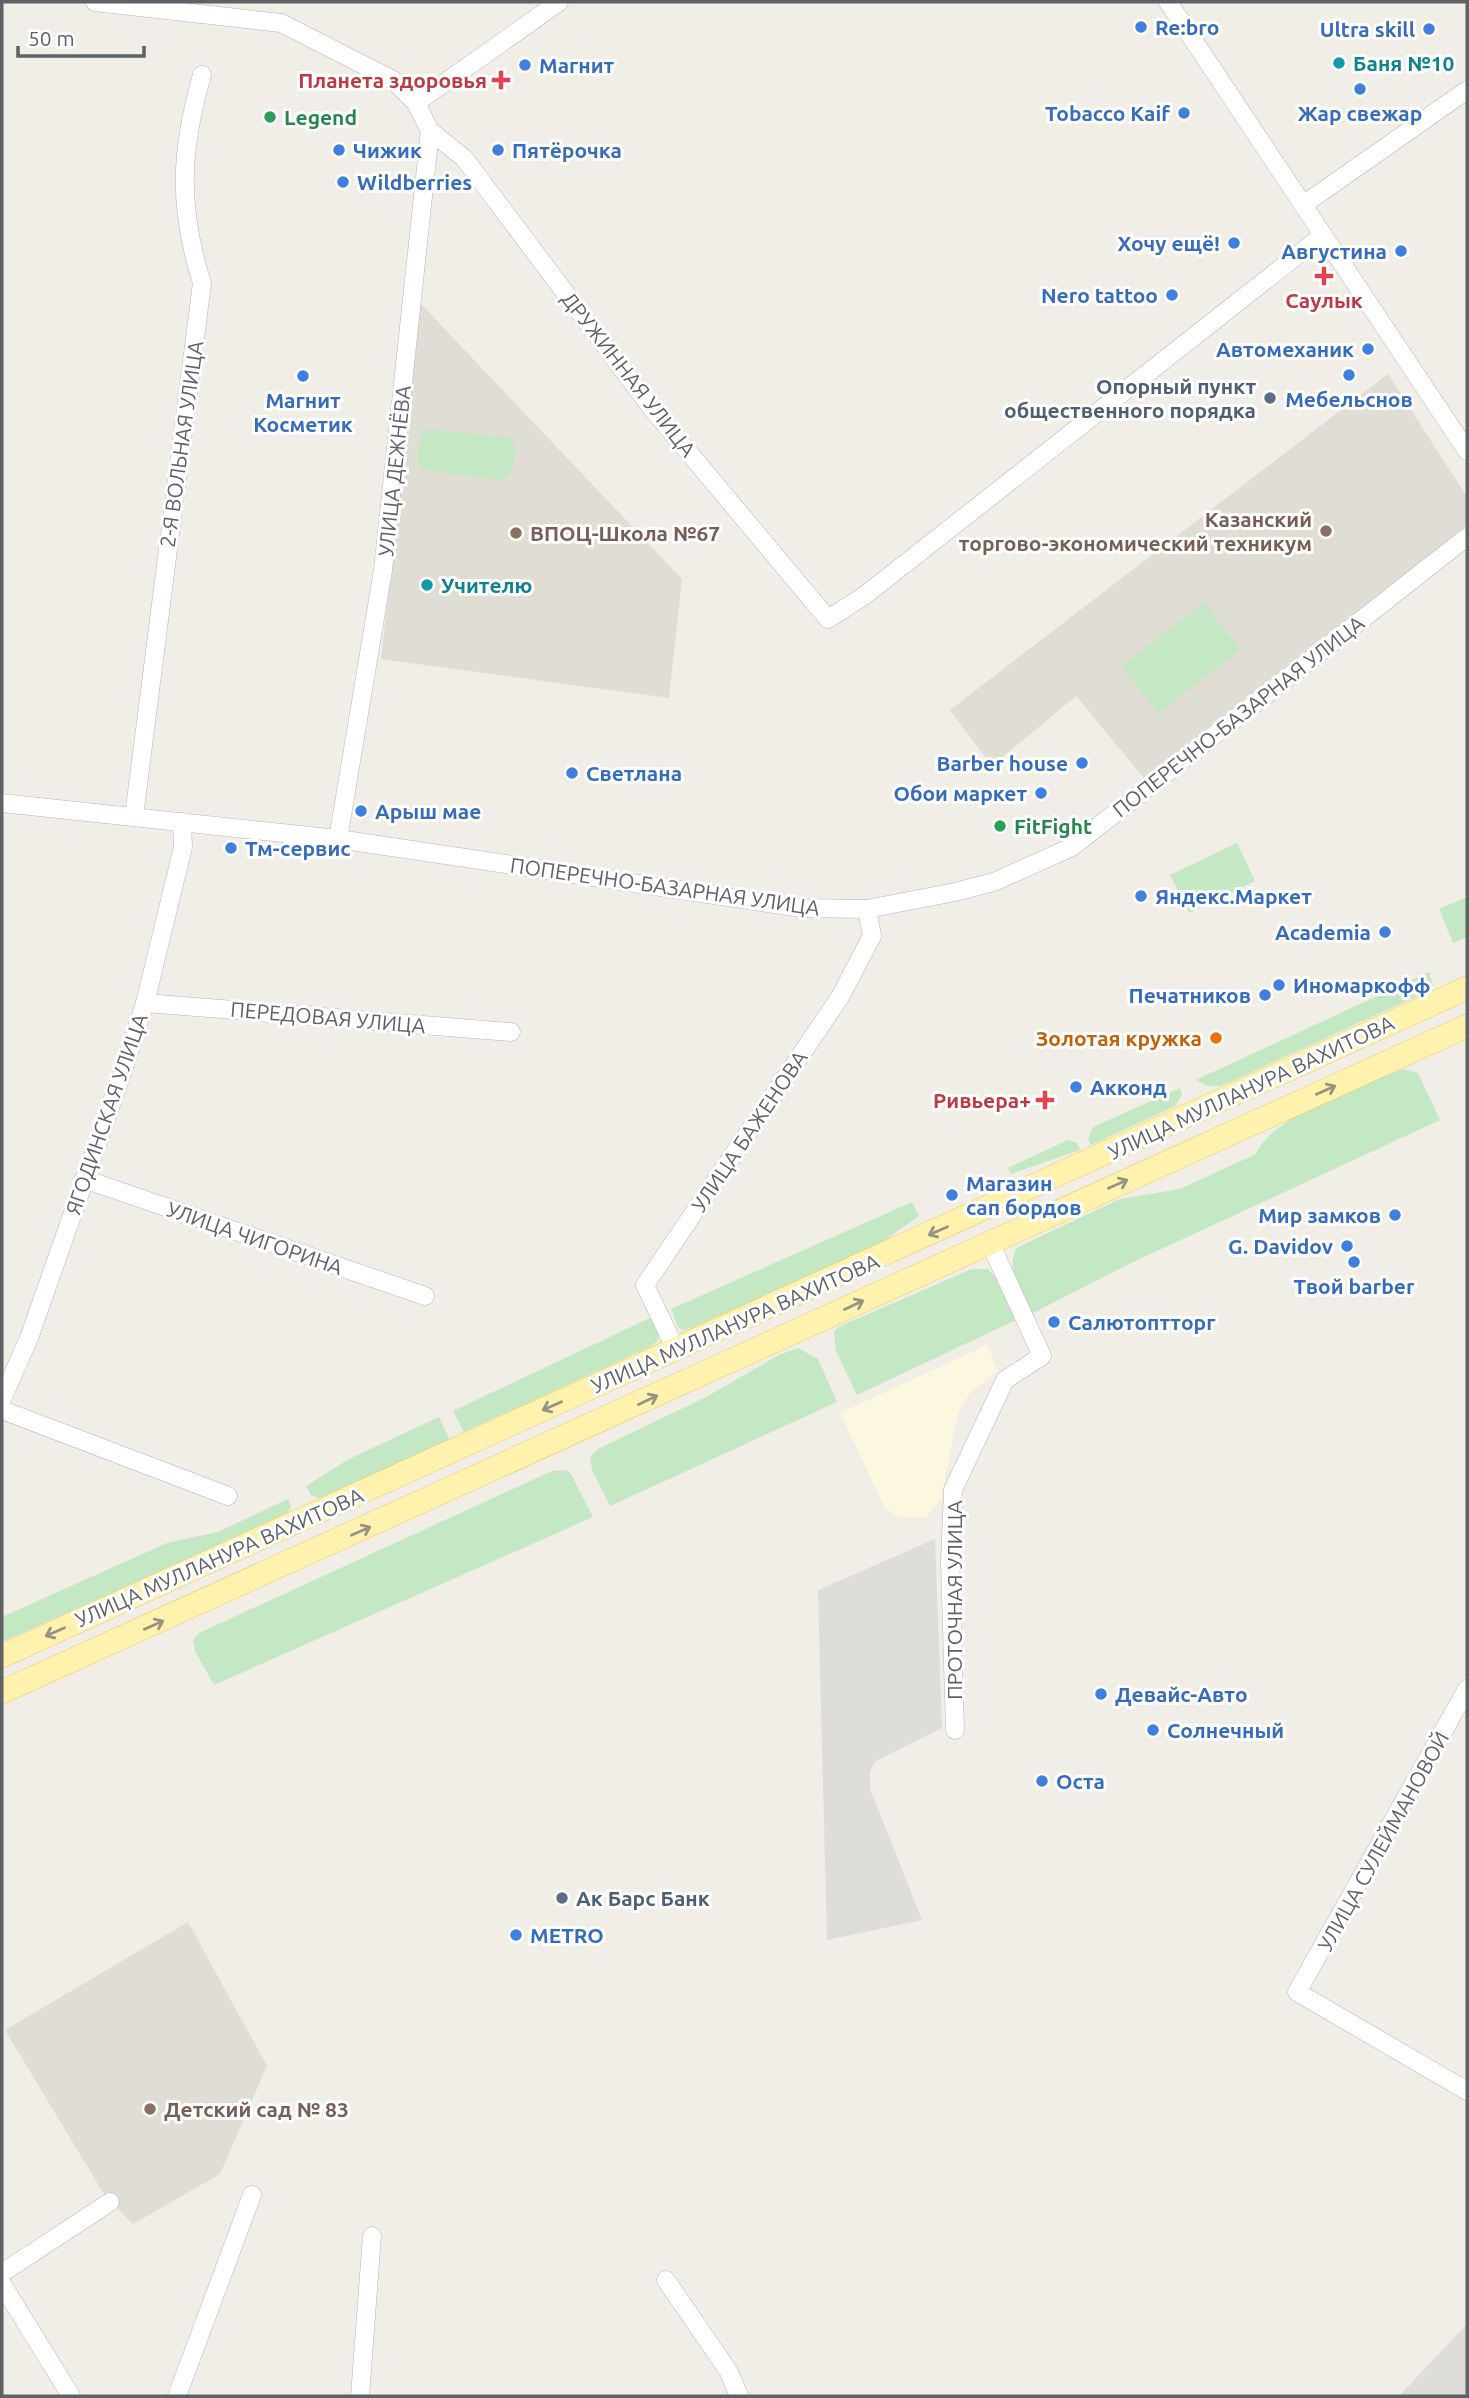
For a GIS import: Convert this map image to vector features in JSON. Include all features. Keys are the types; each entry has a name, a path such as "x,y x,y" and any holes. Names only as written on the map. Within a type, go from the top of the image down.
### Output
{"main road":[{"name":"УЛИЦА МУЛЛАНУРА ВАХИТОВА","path":"2,1656 1467,988"},
{"name":"УЛИЦА МУЛЛАНУРА ВАХИТОВА","path":"2,1692 1467,1026"}],"street":[{"path":"95,2 281,23 393,79 416,103 430,131"},
{"path":"416,103 559,2"},
{"path":"1168,2 1467,451"},
{"name":"2-Я ВОЛЬНАЯ УЛИЦА","path":"134,816 202,283 188,240 183,185 188,122 202,75"},
{"path":"1303,205 1467,90"},
{"name":"ДРУЖИННАЯ УЛИЦА","path":"430,131 464,158 654,411 828,619 864,596 1323,235"},
{"name":"УЛИЦА ДЕЖНЁВА","path":"338,839 383,570 430,131"},
{"name":"ПОПЕРЕЧНО-БАЗАРНАЯ УЛИЦА","path":"2,803 338,839 801,908 867,909 994,882 1072,847 1467,537"},
{"name":"ЯГОДИНСКАЯ УЛИЦА","path":"2,1399 29,1338 145,1003 183,847 182,822"},
{"name":"УЛИЦА БАЖЕНОВА","path":"676,1350 645,1285 840,997 872,936 867,909"},
{"name":"ПЕРЕДОВАЯ УЛИЦА","path":"145,1003 511,1032"},
{"name":"УЛИЦА ЧИГОРИНА","path":"84,1180 425,1296"},
{"name":"ПРОТОЧНАЯ УЛИЦА","path":"956,1730 950,1562 953,1490 1004,1380 1042,1356 990,1243"},
{"path":"2,1410 228,1496"},
{"name":"УЛИЦА СУЛЕЙМАНОВОЙ","path":"1467,1689 1297,1992 1467,2091"},
{"path":"177,2396 252,2195"},
{"path":"2,2273 110,2202"},
{"path":"360,2396 372,2236"},
{"path":"666,2280 729,2372 739,2396"},
{"path":"2,2284 71,2396"}],"shaded area":[{"name":"ВПОЦ-Школа №67","path":"420,303 682,579 669,698 381,659"},
{"path":"1388,374 1467,497 1467,525 1144,778 1076,696 992,766 950,710"},
{"path":"987,1345 998,1371 969,1394 958,1413 941,1499 925,1518 899,1517 885,1508 840,1413"},
{"path":"935,1539 942,1728 874,1762 870,1772 870,1789 922,1920 827,1940 818,1590"},
{"name":"Детский сад № 83","path":"188,1922 267,2066 220,2174 133,2224 105,2196 5,2030"},
{"path":"1467,2324 1467,2396 1399,2396"}],"green space":[{"path":"427,429 510,438 516,448 512,471 503,480 424,470 417,462 420,437"},
{"path":"1204,603 1240,650 1158,713 1122,666"},
{"path":"1237,843 1255,881 1189,913 1170,875"},
{"path":"1467,897 1467,937 1453,943 1439,909"},
{"path":"1429,972 1433,985 1426,992 1221,1086 1207,1086 1196,1080"},
{"path":"1403,1069 1418,1073 1440,1120 1131,1263 1033,1313 1016,1280 1013,1263 1018,1247 1120,1199 1180,1189 1256,1154 1281,1126 1300,1114"},
{"path":"1180,1088 1182,1095 1175,1106 1091,1145 1088,1139 1093,1127"},
{"path":"1068,1140 1077,1143 1080,1150 1011,1174 1008,1168"},
{"path":"912,1202 919,1216 879,1244 691,1328 683,1330 678,1327 671,1309"},
{"path":"972,1269 988,1269 996,1278 1016,1320 857,1395 836,1351 834,1332 838,1327"},
{"path":"654,1316 659,1340 651,1346 464,1432 453,1411"},
{"path":"798,1348 818,1359 837,1402 610,1506 592,1470 590,1457 598,1449 706,1397 779,1355"},
{"path":"439,1417 450,1441 319,1498 311,1495 306,1486 349,1459"},
{"path":"566,1470 571,1474 593,1517 214,1685 195,1651 193,1640 199,1633 552,1471"},
{"path":"288,1499 291,1506 287,1515 2,1642 2,1617 167,1543 218,1532"}],"place":[{"name":"Re:bro","path":"1141,27"},
{"name":"Ultra skill","path":"1429,29"},
{"name":"Баня №10","path":"1339,63"},
{"name":"Магнит","path":"525,65"},
{"name":"Планета здоровья","path":"501,80"},
{"name":"Жар свежар","path":"1360,89"},
{"name":"Tobacco Kaif","path":"1184,113"},
{"name":"Legend","path":"270,117"},
{"name":"Чижик","path":"339,150"},
{"name":"Пятёрочка","path":"498,150"},
{"name":"Wildberries","path":"343,182"},
{"name":"Хочу ещё!","path":"1234,243"},
{"name":"Августина","path":"1401,251"},
{"name":"Саулык","path":"1324,276"},
{"name":"Nero tattoo","path":"1172,295"},
{"name":"Автомеханик","path":"1368,349"},
{"name":"Мебельcнов","path":"1349,375"},
{"name":"Магнит Косметик","path":"303,376"},
{"name":"Опорный пункт общественного порядка","path":"1270,398"},
{"name":"Казанский торгово-экономический техникум","path":"1326,531"},
{"name":"ВПОЦ-Школа №67","path":"516,533"},
{"name":"Учителю","path":"427,585"},
{"name":"Barber house","path":"1082,763"},
{"name":"Светлана","path":"572,773"},
{"name":"Обои маркет","path":"1041,793"},
{"name":"Арыш мае","path":"361,811"},
{"name":"FitFight","path":"1000,826"},
{"name":"Тм-сервис","path":"231,848"},
{"name":"Яндекс.Маркет","path":"1141,896"},
{"name":"Academia","path":"1385,932"},
{"name":"Иномаркофф","path":"1279,985"},
{"name":"Печатников","path":"1265,995"},
{"name":"Золотая кружка","path":"1216,1038"},
{"name":"Акконд","path":"1076,1087"},
{"name":"Ривьера+","path":"1045,1100"},
{"name":"Магазин сап бордов","path":"952,1195"},
{"name":"Мир замков","path":"1395,1215"},
{"name":"G. Davidov","path":"1347,1246"},
{"name":"Твой barber","path":"1354,1262"},
{"name":"Салютоптторг","path":"1054,1322"},
{"name":"Девайс-Авто","path":"1101,1694"},
{"name":"Солнечный","path":"1153,1730"},
{"name":"Оста","path":"1042,1781"},
{"name":"Ак Барс Банк","path":"562,1898"},
{"name":"METRO","path":"516,1935"},
{"name":"Детский сад № 83","path":"150,2109"}]}
